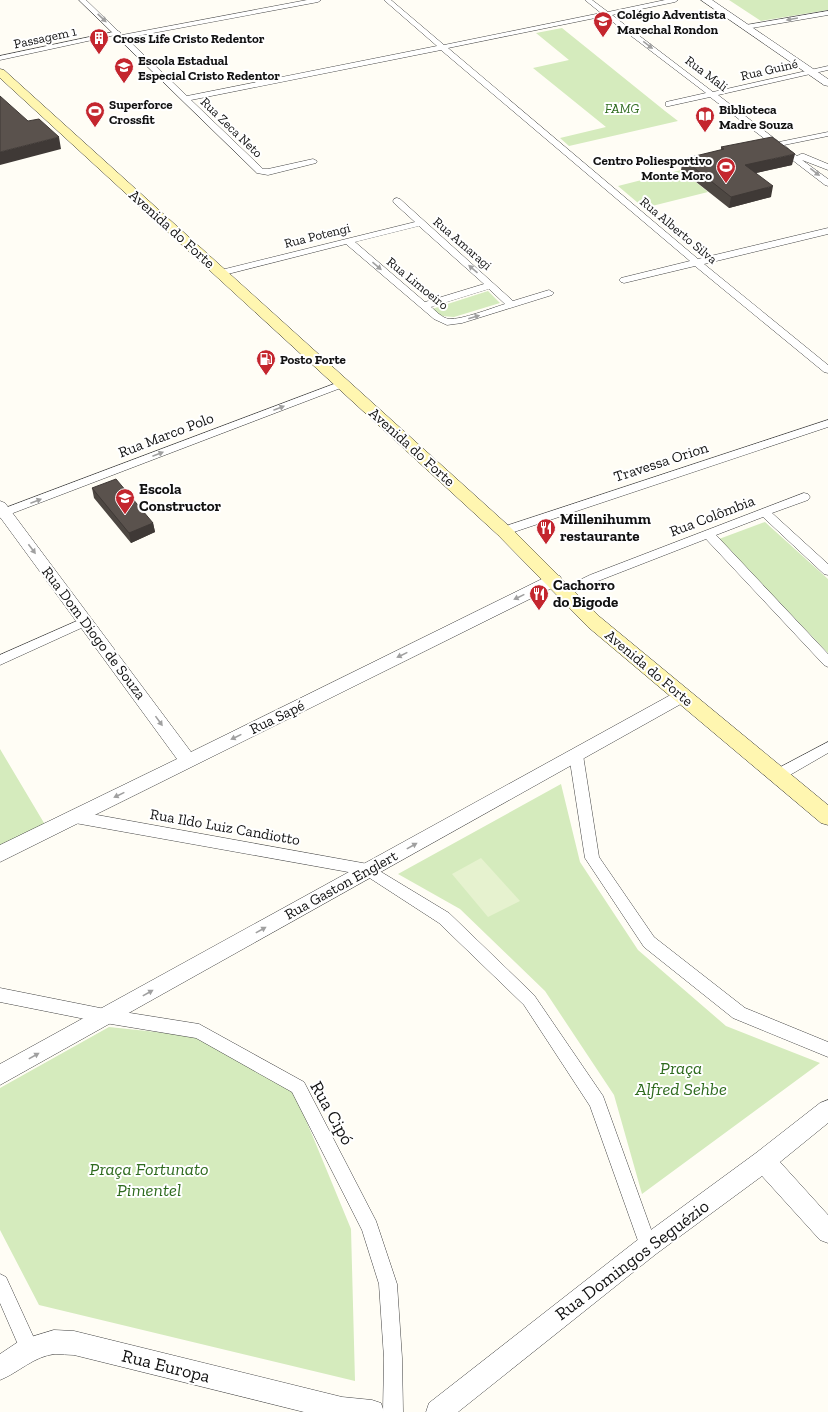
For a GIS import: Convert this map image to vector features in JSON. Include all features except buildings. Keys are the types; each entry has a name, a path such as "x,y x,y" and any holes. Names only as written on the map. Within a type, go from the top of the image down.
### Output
{"main road":[{"name":"Avenida do Forte","path":"0,72 504,531 594,622 828,817"}],"street":[{"name":"Rua Zeca Neto","path":"82,0 262,172 313,161"},
{"path":"120,35 318,0"},
{"name":"Rua Alberto Silva","path":"387,0 696,262 828,370"},
{"name":"Rua Mali","path":"588,0 790,152 828,183"},
{"path":"186,99 675,0"},
{"path":"706,0 727,10 822,71 828,83"},
{"path":"718,0 727,10"},
{"path":"751,26 828,13"},
{"name":"Passagem 1","path":"0,58 120,35"},
{"name":"Rua Guiné","path":"670,104 822,71"},
{"path":"779,144 828,134"},
{"path":"790,152 828,167"},
{"name":"Rua Amaragi","path":"397,201 512,305"},
{"name":"Rua Potengi","path":"220,273 421,223"},
{"path":"624,280 828,231"},
{"name":"Rua Limoeiro","path":"348,241 423,306 437,317 447,322 459,321 549,293"},
{"path":"423,306 491,285"},
{"name":"Rua Marco Polo","path":"2,511 342,384"},
{"name":"Travessa Orion","path":"504,531 828,423"},
{"name":"Rua Colômbia","path":"560,586 594,578 709,535 804,497"},
{"name":"Rua Dom Diogo de Souza","path":"2,511 86,621 188,761"},
{"path":"765,513 828,571"},
{"path":"709,535 828,662"},
{"name":"Rua Sapé","path":"0,854 188,761 560,586"},
{"path":"0,660 86,621"},
{"name":"Rua Gaston Englert","path":"0,1075 682,696"},
{"path":"778,775 828,747"},
{"path":"576,755 592,858 649,942 739,1013 828,1050"},
{"name":"Rua Ildo Luiz Candiotto","path":"75,817 368,870"},
{"path":"368,870 444,918 529,1000 597,1102 648,1246"},
{"name":"Rua Cipó","path":"0,995 105,1016 199,1032 298,1087 370,1227 388,1284 393,1358 393,1412"},
{"name":"Rua Domingos Seguézio","path":"438,1412 648,1246 764,1161 828,1110"},
{"path":"764,1161 828,1232"},
{"path":"0,1283 30,1349"},
{"name":"Rua Europa","path":"0,1368 30,1349 54,1342 74,1344 342,1409 372,1412"}],"green space":[{"path":"729,0 828,0 828,10 761,21"},
{"name":"FAMG","path":"562,28 678,121 569,146 560,138 606,127 533,68 569,60 536,33"},
{"path":"681,170 708,192 644,208 618,186"},
{"path":"488,291 500,303 454,317 441,316 432,309"},
{"path":"765,522 828,579 828,653 719,539"},
{"path":"0,749 47,828 0,850"},
{"name":"Praça Alfred Sehbe","path":"561,784 580,862 638,950 726,1026 820,1063 642,1194 614,1095 545,991 460,909 398,874"},
{"path":"481,858 520,901 488,917 452,874"},
{"name":"Praça Fortunato Pimentel","path":"109,1027 194,1036 294,1091 351,1229 355,1381 39,1305 0,1230 0,1088"}],"place":[{"name":"Colégio Adventista Marechal Rondon","path":"603,38"},
{"name":"Cross Life Cristo Redentor","path":"99,55"},
{"name":"Escola Estadual Especial Cristo Redentor","path":"124,84"},
{"name":"Superforce Crossfit","path":"95,128"},
{"name":"Biblioteca Madre Souza","path":"705,133"},
{"name":"Centro Poliesportivo Monte Moro","path":"726,184"},
{"name":"Posto Forte","path":"266,376"},
{"name":"Escola Constructor","path":"125,515"},
{"name":"Millenihumm restaurante","path":"546,545"},
{"name":"Cachorro do Bigode","path":"539,611"}]}
